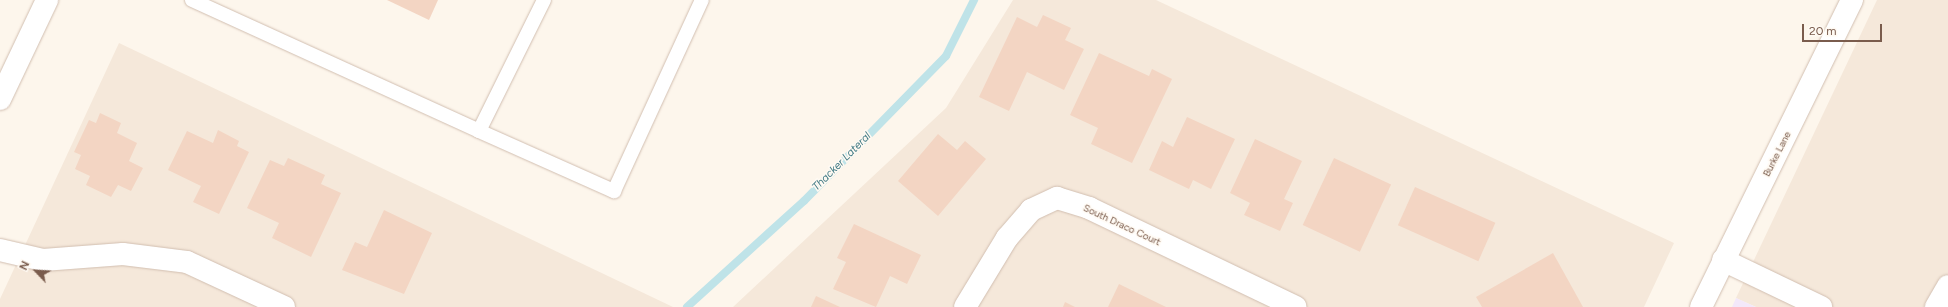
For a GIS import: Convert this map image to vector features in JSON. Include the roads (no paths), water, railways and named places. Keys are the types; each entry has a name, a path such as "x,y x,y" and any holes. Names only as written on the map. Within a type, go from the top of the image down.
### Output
{"street":[{"path":"0,99 47,0"},
{"name":"Burke Lane","path":"1701,307 1852,0"},
{"name":"South Draco Court","path":"965,307 1007,238 1031,210 1057,198 1089,208 1296,307"},
{"path":"0,250 44,260 123,254 186,262 284,307"},
{"path":"1723,260 1822,307"},
{"path":"1936,307 1948,286"}],"lane":[{"path":"192,0 479,132 614,191 702,0"},
{"path":"479,132 544,0"}],"waterway":[{"name":"Thacker Lateral","path":"687,307 804,201 946,56 974,0"}]}
